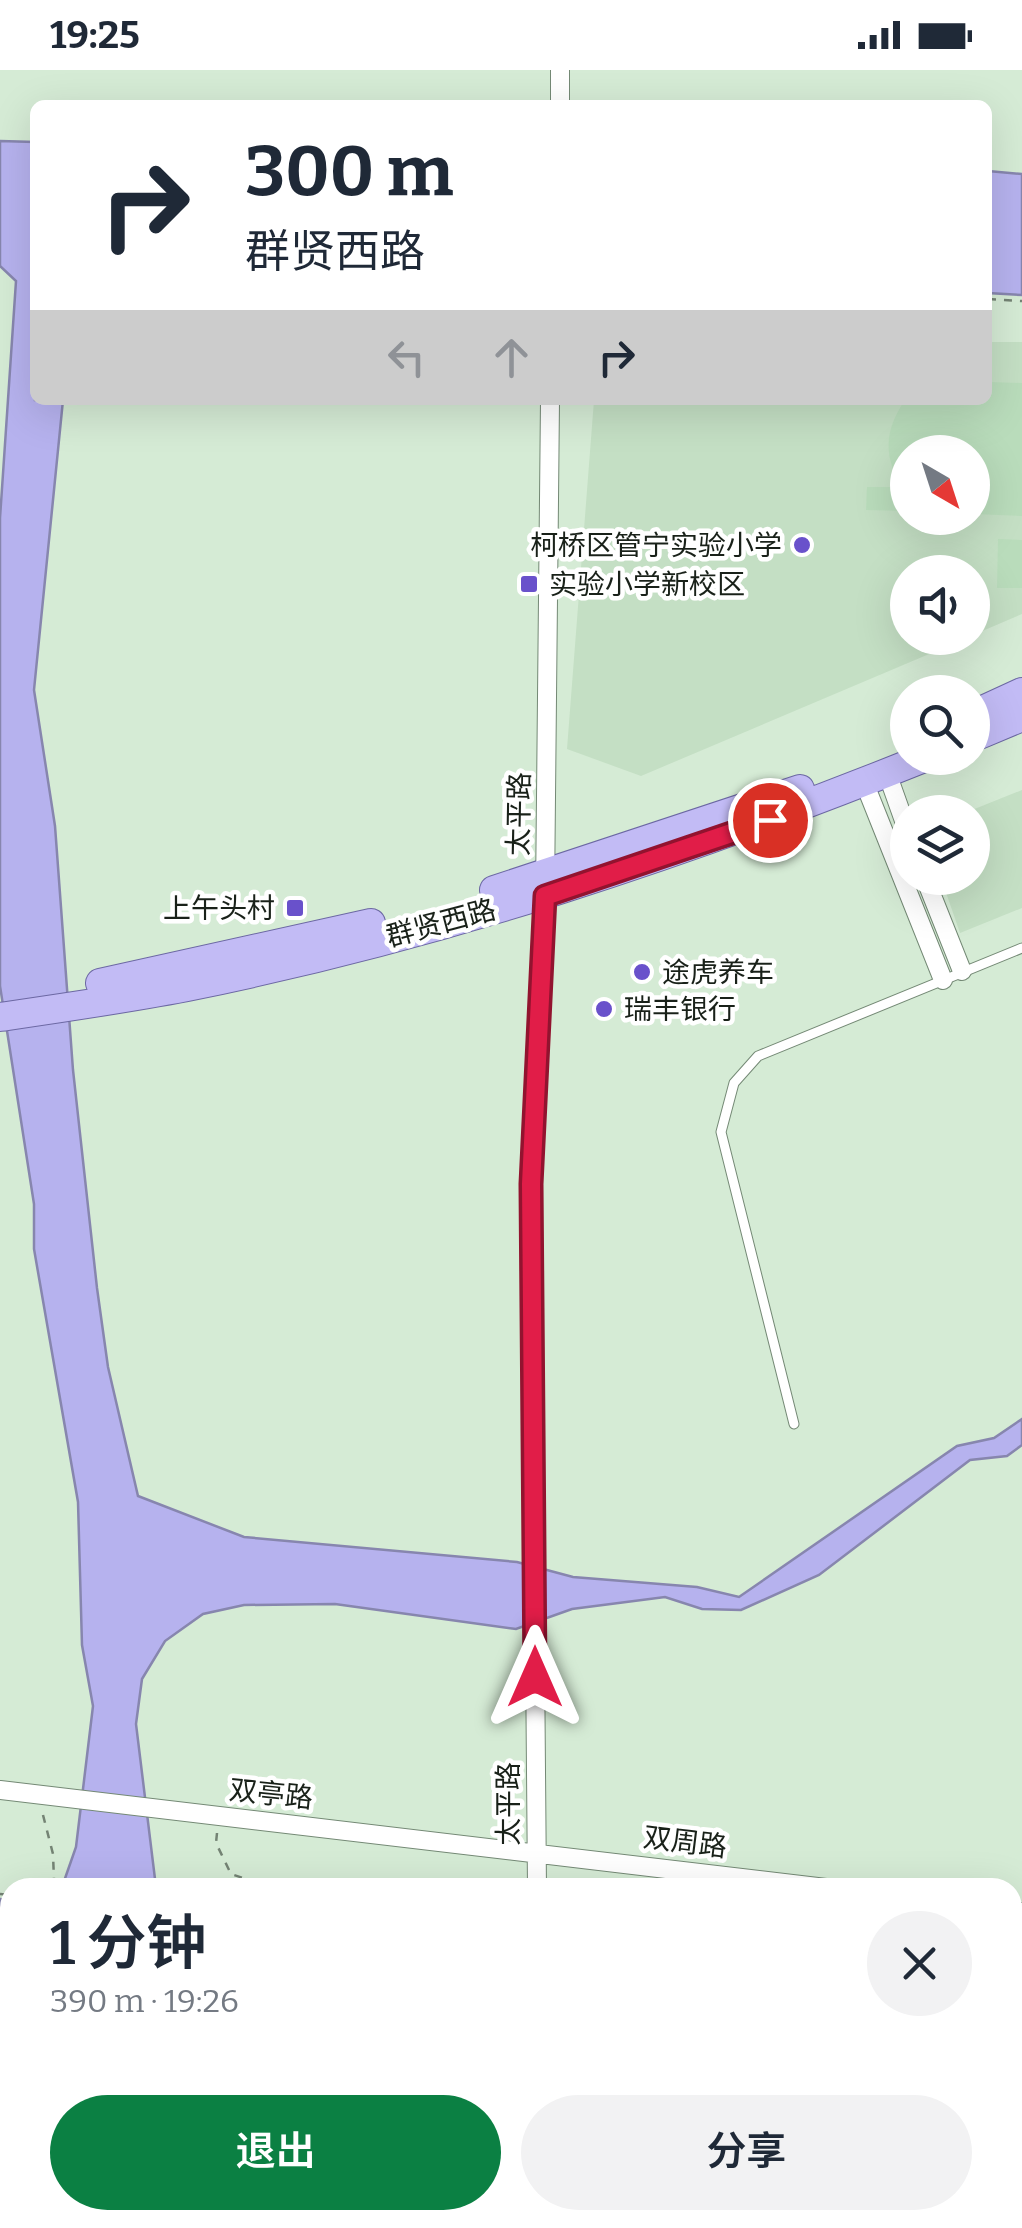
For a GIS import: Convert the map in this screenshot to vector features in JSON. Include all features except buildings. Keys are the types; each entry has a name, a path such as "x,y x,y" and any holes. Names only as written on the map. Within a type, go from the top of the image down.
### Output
{"main road":[{"path":"990,706 1022,692"},
{"path":"990,730 1022,716"},
{"name":"群贤西路","path":"545,886 890,752"},
{"name":"群贤西路","path":"0,1000 187,987 770,820 890,771"},
{"name":"群贤西路","path":"0,1018 72,997"}],"street":[{"path":"560,70 560,100"},
{"name":"太平路","path":"537,1878 531,1184 545,886 550,405"},
{"path":"875,777 890,802"},
{"path":"875,777 943,980"},
{"path":"932,895 962,971"},
{"name":"双亭路","path":"0,1790 536,1852"},
{"name":"双周路","path":"536,1852 745,1878"}],"lane":[{"path":"794,1424 721,1132 734,1083 758,1056 1022,948"}],"path":[{"path":"992,299 1022,301"},
{"path":"37,1794 54,1854 54,1878"},
{"path":"220,1816 216,1843 231,1874 244,1878"}],"shaded area":[{"path":"0,141 30,142 30,405 62,405 34,690 55,826 73,1070 97,1288 108,1367 138,1496 244,1537 517,1562 573,1577 697,1587 739,1597 957,1446 994,1438 1022,1419 1022,1445 1007,1456 970,1460 819,1575 741,1610 702,1609 665,1597 572,1609 516,1629 335,1604 244,1605 203,1614 165,1641 142,1679 136,1724 155,1878 65,1878 76,1847 93,1706 82,1645 78,1502 34,1249 34,1204 0,986 0,518 16,281 0,266"},
{"path":"992,171 1022,174 1022,295 992,293"},
{"name":"柯桥区管宁实验小学","path":"992,342 1022,342 1022,614 990,628 990,555 890,555 890,655 927,655 641,776 567,749 594,405 992,405"},
{"path":"992,382 1022,383 1022,516 990,515 990,435 890,435 890,458 889,443 890,432 902,405 992,405"},
{"path":"867,487 890,487 890,511 866,510"},
{"path":"998,539 1022,540 1022,588 997,588"},
{"path":"1022,790 1022,908 960,933 947,895 990,895 990,803"}],"place":[{"name":"柯桥区管宁实验小学","path":"802,545"},
{"name":"实验小学新校区","path":"529,584"},
{"name":"上午头村","path":"295,908"},
{"name":"途虎养车","path":"642,972"},
{"name":"瑞丰银行","path":"604,1009"}],"route":[{"path":"535,1677 531,1184 545,896 770,820"}]}
